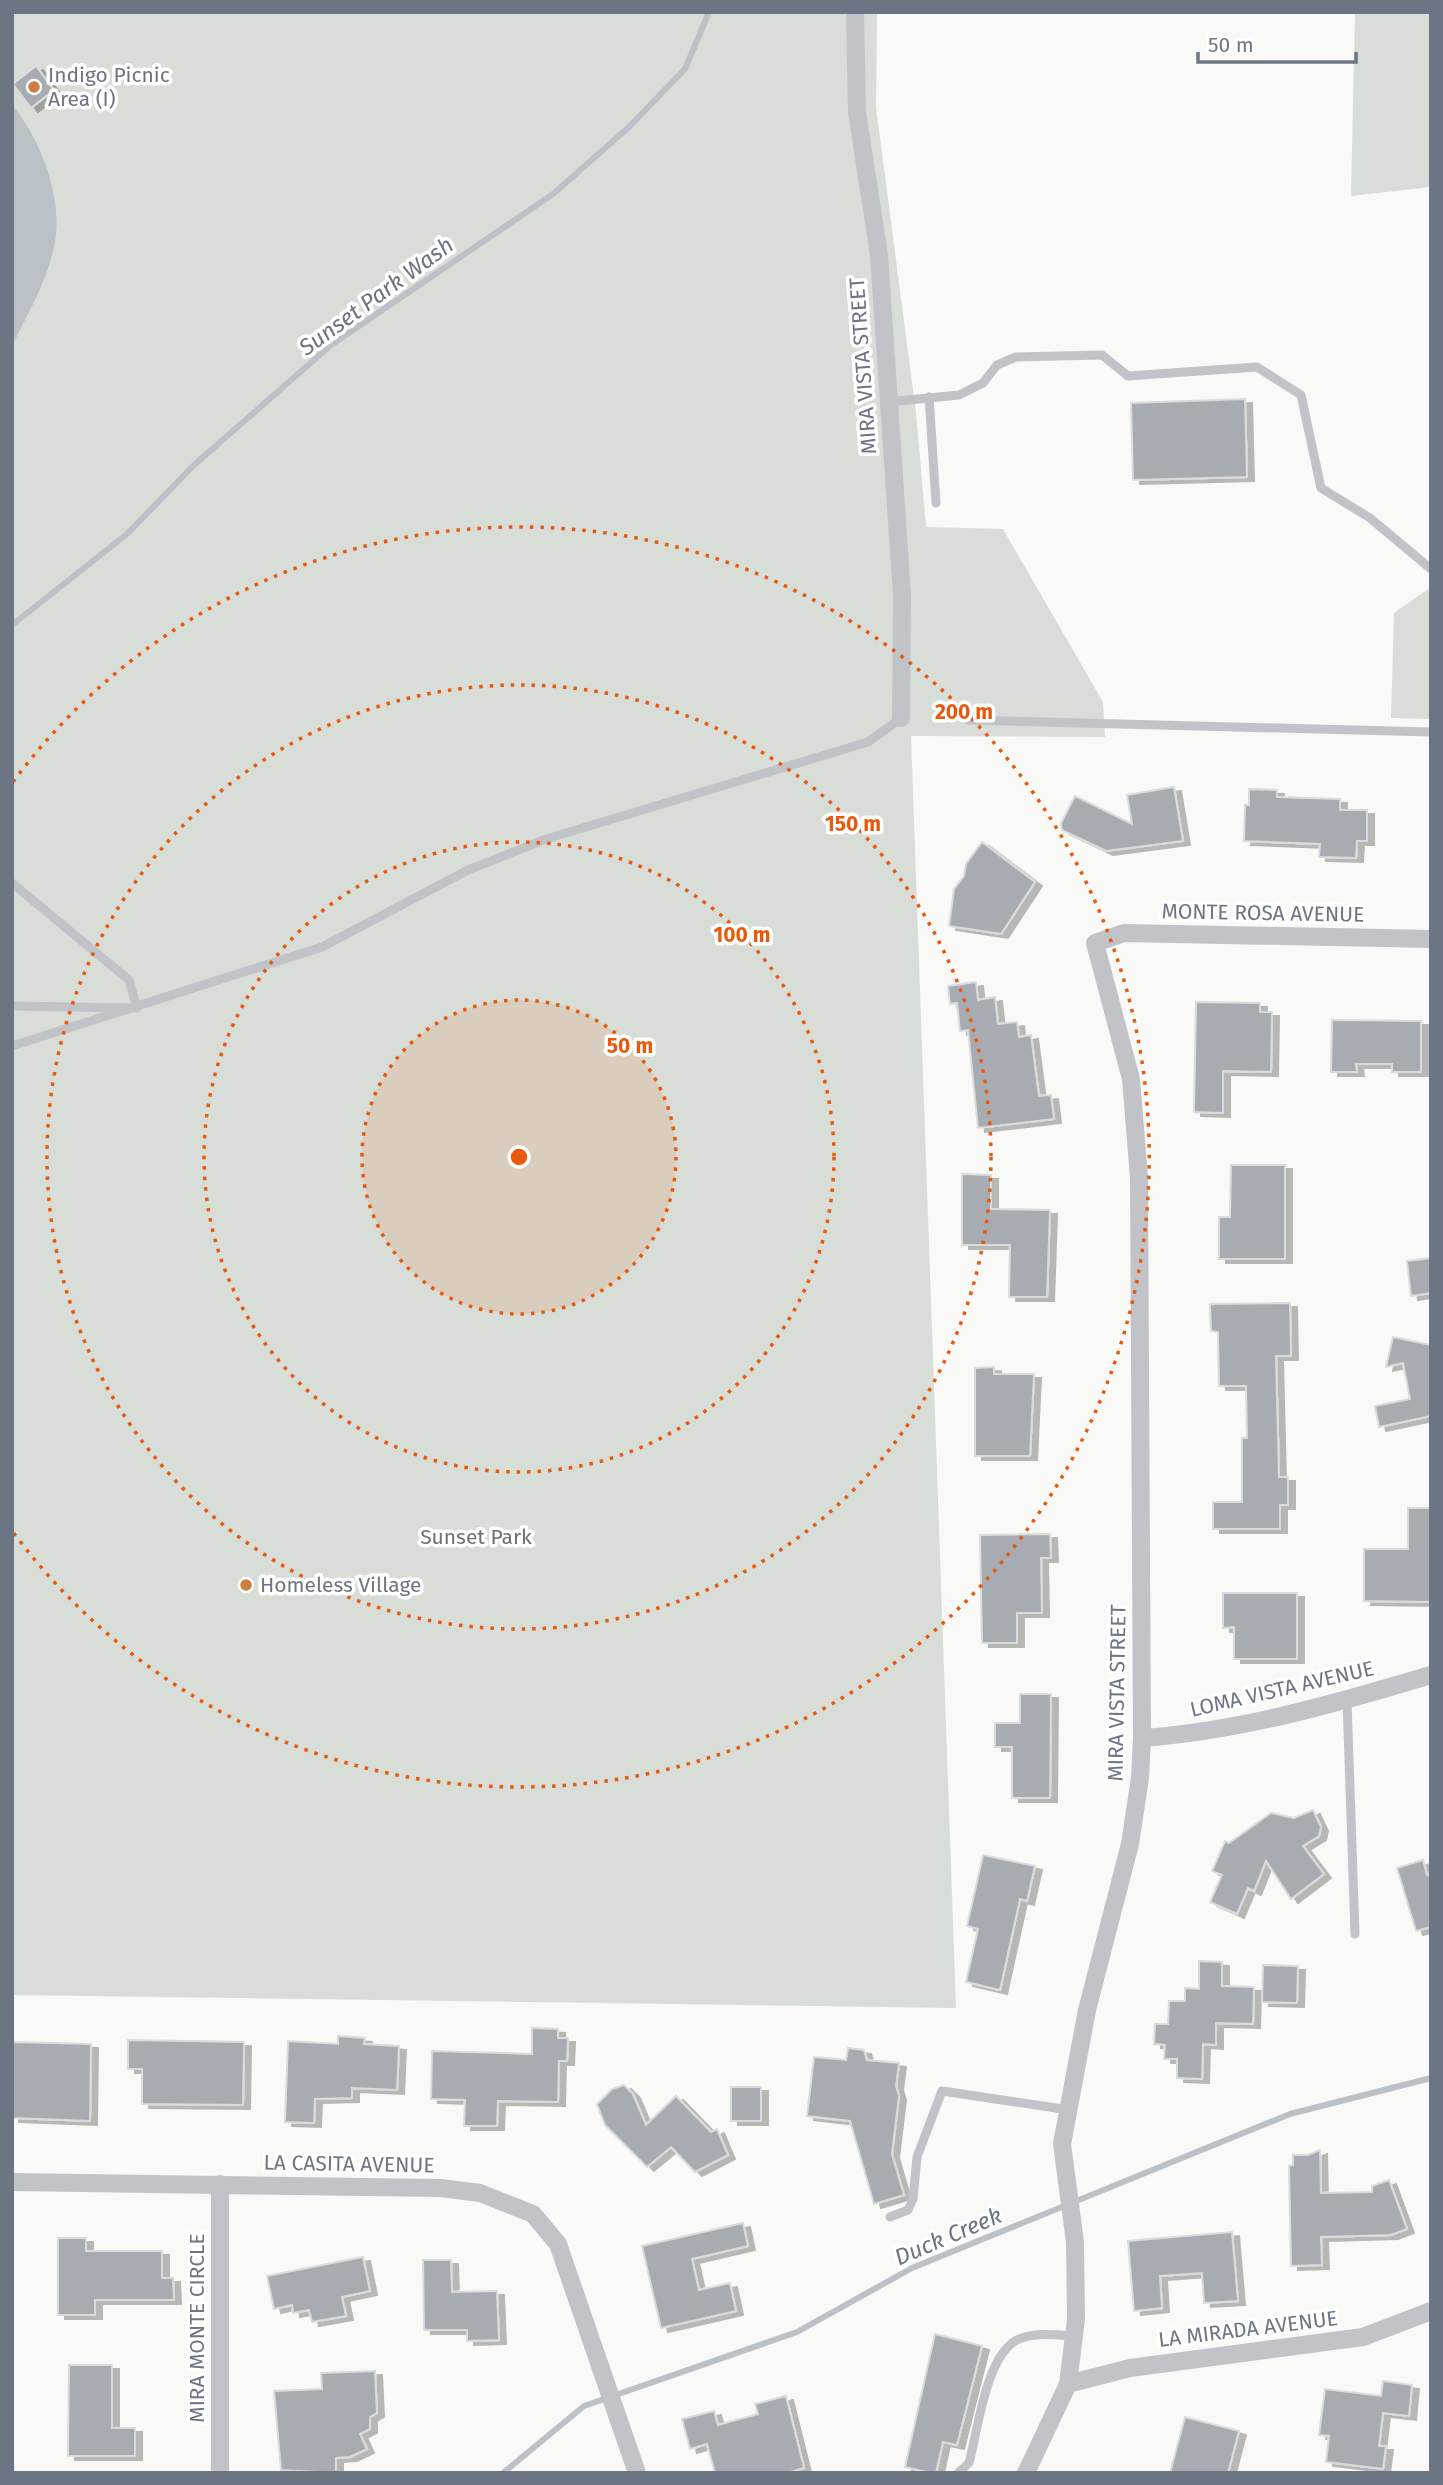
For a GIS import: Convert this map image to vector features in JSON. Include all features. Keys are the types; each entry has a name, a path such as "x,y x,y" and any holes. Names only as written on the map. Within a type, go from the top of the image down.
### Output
{"street":[{"name":"MIRA VISTA STREET","path":"855,12 857,112 878,255 902,595 901,718"},
{"name":"MONTE ROSA AVENUE","path":"1095,943 1124,933 1431,939"},
{"name":"MIRA VISTA STREET","path":"1027,2473 1068,2384 1074,2336 1074,2242 1062,2144 1087,2010 1130,1844 1140,1778 1142,1738 1139,1178 1131,1079 1095,943"},
{"name":"LOMA VISTA AVENUE","path":"1142,1738 1178,1736 1347,1700 1431,1675"},
{"name":"LA CASITA AVENUE","path":"12,2182 441,2188 480,2193 533,2214 558,2244 576,2289 591,2347 637,2473"},
{"name":"MIRA MONTE CIRCLE","path":"220,2184 220,2473"},
{"name":"LA MIRADA AVENUE","path":"1068,2384 1130,2368 1363,2337 1431,2311"}],"lane":[{"path":"888,402 959,395 983,383 997,365 1016,357 1101,355 1128,376 1256,367 1301,396 1321,488 1370,518 1431,569"},
{"path":"929,397 936,503"},
{"path":"12,1046 322,947 468,870 546,839 867,741 901,718"},
{"path":"967,720 1431,732"},
{"path":"12,883 129,980 137,1008"},
{"path":"12,1006 137,1008"},
{"path":"1347,1700 1355,1934"},
{"path":"890,2217 908,2210 913,2199 917,2157 942,2091 1069,2110"},
{"path":"958,2473 969,2463 995,2362 1006,2347 1021,2338 1043,2334 1074,2336"}],"green space":[{"name":"Sunset Park","path":"12,12 877,12 876,107 916,413 926,527 1003,529 1103,702 1105,737 911,736 956,2008 12,1995"},
{"path":"1355,12 1431,12 1431,187 1351,196"},
{"path":"1431,587 1431,719 1391,718 1394,613"}],"shaded area":[{"path":"12,105 32,134 47,169 56,206 57,224 48,268 12,346"}],"building":[{"name":"Indigo Picnic Area (I)","path":"36,66 54,90 31,108 13,84"},
{"path":"1245,399 1247,477 1133,480 1131,403"},
{"path":"1174,787 1183,841 1106,851 1062,830 1061,823 1075,796 1132,824 1127,795"},
{"path":"1249,789 1277,790 1277,797 1340,799 1340,810 1367,810 1367,841 1357,841 1356,858 1319,857 1320,844 1244,841 1245,805 1249,805"},
{"path":"982,842 1035,882 1001,934 949,926 954,889 964,876 966,864"},
{"path":"976,982 978,1000 995,997 998,1024 1017,1022 1019,1037 1031,1035 1039,1096 1051,1095 1054,1119 978,1128 968,1030 960,1031 957,1003 950,1004 948,986"},
{"path":"1196,1002 1260,1003 1260,1012 1272,1012 1271,1072 1223,1071 1223,1113 1194,1112"},
{"path":"1332,1020 1421,1021 1421,1072 1392,1072 1392,1064 1356,1064 1357,1072 1331,1072"},
{"path":"1231,1165 1285,1165 1285,1259 1219,1259 1219,1217 1230,1217"},
{"path":"962,1174 991,1175 991,1209 1050,1210 1047,1297 1009,1297 1010,1245 962,1245"},
{"path":"1431,1258 1431,1293 1411,1296 1407,1261"},
{"path":"1290,1303 1291,1356 1276,1356 1279,1477 1288,1477 1288,1505 1280,1505 1280,1529 1213,1529 1213,1502 1242,1502 1242,1438 1247,1438 1246,1386 1219,1386 1218,1332 1211,1331 1210,1304"},
{"path":"1393,1337 1431,1345 1431,1416 1379,1427 1375,1406 1410,1399 1403,1363 1386,1367"},
{"path":"994,1367 994,1374 1034,1374 1030,1456 975,1456 975,1368"},
{"path":"1408,1508 1430,1508 1431,1602 1364,1601 1364,1549 1408,1549"},
{"path":"1050,1534 1051,1558 1041,1558 1042,1613 1017,1613 1017,1643 982,1643 980,1535"},
{"path":"1223,1593 1297,1593 1297,1659 1234,1659 1234,1627 1223,1628"},
{"path":"1020,1694 1051,1694 1050,1798 1012,1798 1012,1747 995,1747 995,1723 1020,1723"},
{"path":"1313,1810 1321,1827 1319,1836 1303,1846 1324,1874 1291,1899 1266,1861 1254,1891 1248,1888 1237,1914 1210,1902 1222,1875 1212,1871 1225,1841 1229,1843 1271,1813 1294,1818"},
{"path":"983,1855 1035,1866 1027,1901 1020,1899 1000,1990 966,1982 978,1929 967,1926"},
{"path":"1423,1860 1427,1875 1431,1874 1431,1927 1416,1931 1397,1868"},
{"path":"1199,1961 1222,1962 1222,1986 1254,1987 1253,2024 1216,2023 1216,2045 1203,2044 1202,2079 1177,2078 1177,2059 1164,2059 1165,2045 1154,2044 1155,2024 1168,2024 1169,2001 1185,2001 1185,1988 1199,1989"},
{"path":"1263,1965 1298,1966 1297,2003 1262,2002"},
{"path":"532,2028 558,2029 558,2038 568,2038 567,2061 559,2061 558,2102 498,2101 497,2126 464,2126 465,2100 431,2099 432,2051 532,2054"},
{"path":"338,2036 365,2038 364,2044 399,2046 397,2090 352,2088 352,2098 315,2099 314,2123 285,2122 288,2041 338,2044"},
{"path":"128,2040 244,2042 243,2105 142,2104 142,2069 128,2069"},
{"path":"12,2042 91,2044 90,2121 12,2118"},
{"path":"848,2048 864,2050 867,2060 899,2063 896,2086 899,2096 892,2154 904,2195 874,2204 850,2121 807,2116 814,2057 846,2060"},
{"path":"624,2085 633,2094 646,2125 676,2096 711,2132 717,2129 728,2155 695,2172 671,2147 647,2167 605,2125 597,2104 612,2089"},
{"path":"731,2087 761,2087 761,2121 731,2121"},
{"path":"1320,2150 1321,2193 1372,2192 1372,2186 1389,2180 1407,2229 1391,2235 1321,2237 1322,2265 1291,2266 1289,2166 1293,2165 1293,2155 1308,2155"},
{"path":"743,2223 748,2246 692,2259 699,2290 730,2283 736,2311 661,2328 642,2246"},
{"path":"1232,2232 1238,2301 1204,2303 1202,2273 1160,2276 1162,2308 1134,2311 1128,2241"},
{"path":"58,2238 86,2238 86,2251 162,2251 162,2278 173,2278 174,2300 95,2300 95,2315 58,2315"},
{"path":"363,2257 370,2291 342,2297 346,2316 312,2322 309,2310 293,2313 292,2305 274,2309 267,2276"},
{"path":"423,2260 451,2260 452,2292 497,2291 499,2340 467,2341 467,2330 424,2330"},
{"path":"935,2334 982,2346 957,2445 943,2442 936,2473 931,2473 905,2467"},
{"path":"69,2365 112,2365 112,2428 135,2428 135,2456 68,2456"},
{"path":"375,2371 377,2413 370,2417 370,2429 360,2434 367,2449 350,2457 336,2458 336,2473 281,2470 274,2391 322,2389 321,2373"},
{"path":"1383,2381 1412,2385 1409,2416 1383,2413 1379,2446 1386,2446 1383,2469 1326,2462 1329,2436 1319,2435 1325,2389 1381,2396"},
{"path":"786,2396 804,2468 787,2473 715,2473 707,2444 690,2449 682,2419 714,2411 718,2425 758,2414 755,2404"},
{"path":"1185,2417 1239,2431 1228,2473 1170,2473"}],"waterway":[{"name":"Sunset Park Wash","path":"12,625 127,534 194,465 331,345 553,194 629,127 685,69 709,12"},
{"name":"Duck Creek","path":"503,2473 584,2406 797,2332 912,2268 1290,2114 1431,2078"}],"place":[{"name":"Indigo Picnic Area (I)","path":"34,87"},
{"name":"Homeless Village","path":"246,1585"}]}
